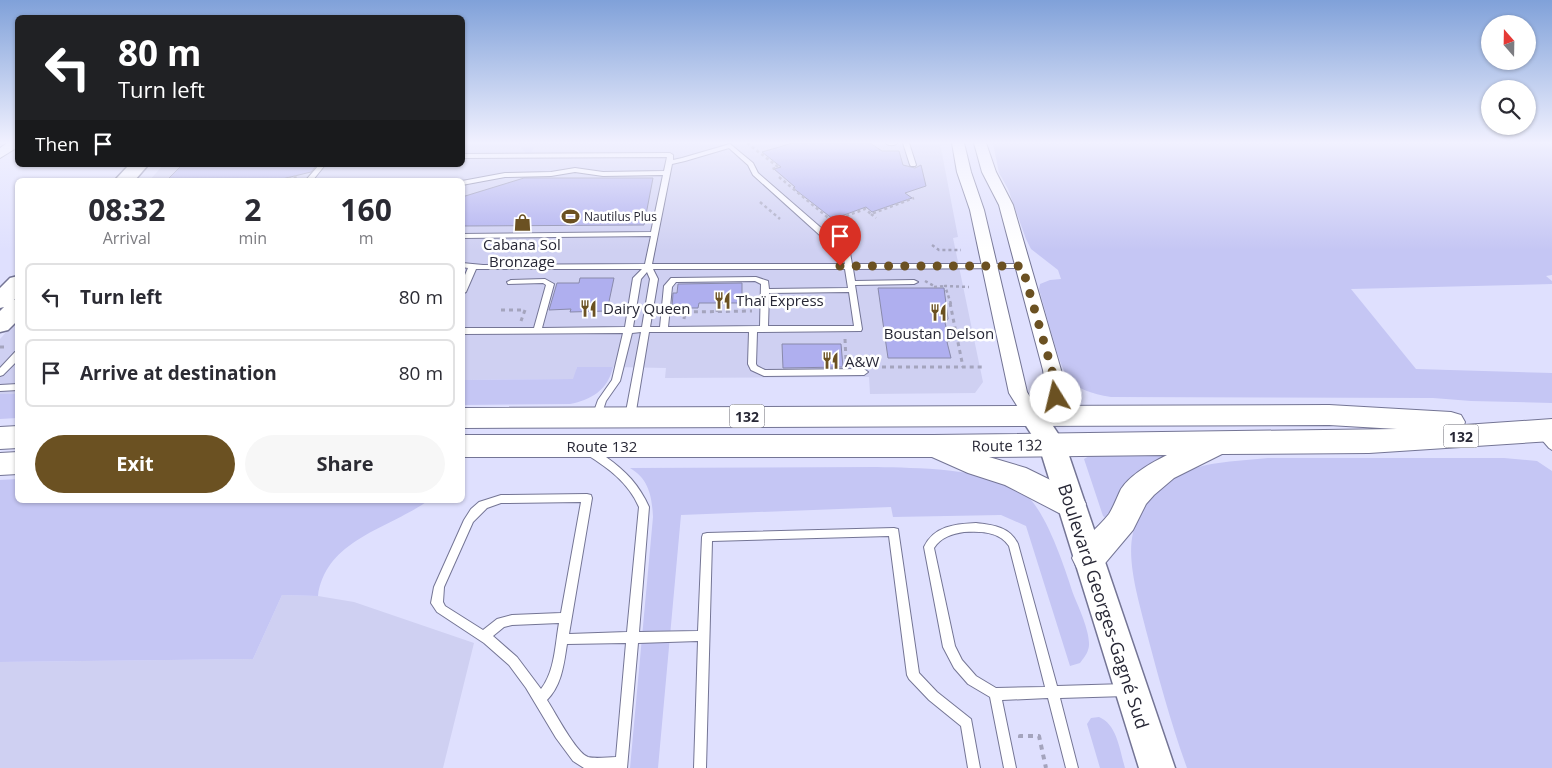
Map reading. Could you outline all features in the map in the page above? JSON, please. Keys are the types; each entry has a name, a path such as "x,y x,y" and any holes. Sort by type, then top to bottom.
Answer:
{"highway":[{"name":"Route 132","path":"465,418 1329,415 1546,432"},
{"name":"Route 132","path":"465,446 933,446 1369,442 1546,432"},
{"path":"0,438 15,437"},
{"path":"1089,558 1122,521 1133,497 1143,486 1163,470 1218,443"},
{"path":"933,446 979,465 1016,476 1070,504"},
{"path":"0,464 15,463"}],"street":[{"path":"966,179 977,210 1018,393 1043,415 1055,384 1006,205 992,179"},
{"path":"0,325 11,293"},
{"name":"Boulevard Georges-Gagné Sud","path":"1043,415 1070,504 1157,768"}],"lane":[{"path":"465,182 484,179"},
{"path":"597,417 602,400 616,381 637,278 648,267 666,179"},
{"path":"465,331 858,329 850,266 846,252 761,179"},
{"path":"465,236 655,234"},
{"path":"465,265 1022,266"},
{"path":"465,285 473,266"},
{"path":"630,417 654,279 648,267"},
{"path":"664,330 668,286 674,280 756,279 765,284 764,329"},
{"path":"511,282 545,281 550,284 537,331"},
{"path":"765,291 914,282"},
{"path":"753,330 752,364 754,368 764,373 864,372"},
{"path":"0,373 15,357"},
{"path":"0,388 15,387"},
{"path":"540,699 548,693 556,674 587,498 501,499 483,506 469,520 437,596 437,603 441,609 499,647 513,661 528,679 540,699 577,757 587,762 622,766 644,507 640,497 626,477 581,446"},
{"path":"1072,768 1054,692 1012,542 997,530 970,528 948,530 934,538 929,548 949,647 952,655 966,674 995,694 1054,692 1132,690"},
{"path":"700,768 707,537 894,532 914,675 933,696 967,723 974,768"},
{"path":"483,637 501,623 512,620 566,618"},
{"path":"562,639 705,636"},
{"path":"995,694 1010,768"}],"path":[{"path":"781,179 832,221 865,209 876,218"},
{"path":"871,214 912,199 915,204"},
{"path":"760,202 780,219"},
{"path":"842,217 847,222"},
{"path":"932,245 939,250 962,250"},
{"path":"935,288 934,286 969,287"},
{"path":"945,286 953,311 963,367"},
{"path":"717,312 718,303"},
{"path":"677,322 684,322 685,312 694,310 717,312 753,311 753,303"},
{"path":"501,310 524,310"},
{"path":"946,311 953,311"},
{"path":"842,360 846,360 844,333"},
{"path":"948,334 957,333"},
{"path":"888,367 985,367"},
{"path":"1022,744 1020,736 1039,736 1046,768"}],"shaded area":[{"path":"465,179 947,179 958,237 953,238 983,382 975,393 870,394 869,377 665,378 666,368 577,367 574,379 465,380"},
{"path":"1002,179 1552,179 1552,275 1546,276 1552,281 1552,284 1351,289 1416,369 1552,373 1552,403 1433,398 1111,397 1086,391 1071,381 1062,366 1039,289 1040,284 1050,280 1061,279 1058,270 1031,249"},
{"path":"15,322 15,394 0,394 0,339"},
{"path":"577,367 613,367 607,382 598,393 578,402 570,404 465,405 465,380 573,379"},
{"path":"0,394 15,394 15,418 0,419"},
{"path":"1091,455 1173,455 1107,519 1103,516 1084,459"},
{"path":"1268,458 1504,458 1537,461 1552,471 1552,768 1187,768 1166,701 1138,597 1131,557 1133,533 1140,515 1151,498 1166,483 1182,473 1213,464"},
{"path":"877,467 933,469 975,474 1011,485 1025,494 1033,502 1048,527 1085,623 1089,645 1087,653 1080,663 1070,666 1026,526 1001,515 893,517 891,507 681,515 658,768 630,768 653,517 652,502 648,489 641,477 630,468"},
{"path":"15,479 15,503 424,503 346,548 333,561 323,577 318,596 282,595 253,659 0,662 0,480"},
{"path":"282,595 318,596 354,602 474,643 443,768 0,768 0,662 253,659"},
{"path":"1099,717 1114,732 1125,768 1100,768 1087,724 1091,718"}],"building":[{"path":"521,179 653,179 644,225 465,226 465,196"},
{"path":"785,179 924,179 926,186 905,193 912,198 872,212 866,207 833,219 793,188 795,187"},
{"path":"580,278 614,278 607,311 570,312 571,309 549,310 557,283 579,283"},
{"path":"742,283 742,303 699,303 698,308 672,308 673,293 677,293 678,284"},
{"path":"878,288 944,288 948,319 945,323 950,341 947,342 951,358 888,358"},
{"path":"782,344 841,344 843,367 783,368"}],"place":[{"name":"Nautilus Plus","path":"570,216"},
{"name":"Cabana Sol Bronzage","path":"522,223"},
{"name":"Thaï Express","path":"722,300"},
{"name":"Dairy Queen","path":"589,308"},
{"name":"Boustan Delson","path":"939,312"},
{"name":"A&W","path":"831,361"}],"route":[{"path":"840,266 1022,266 1052,370 1056,397"}]}
